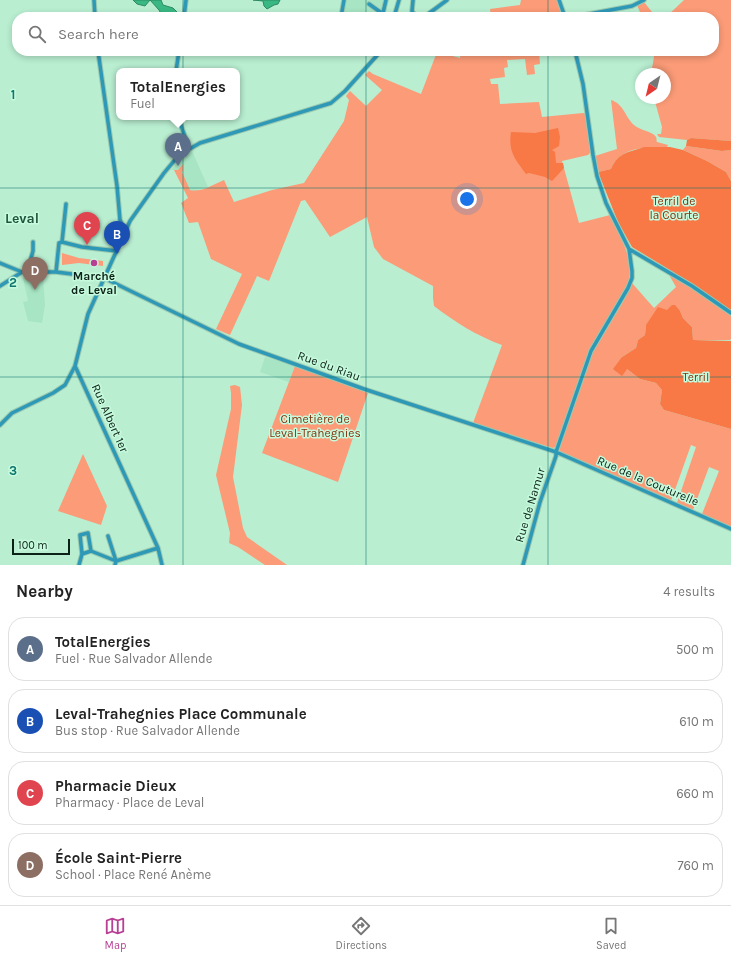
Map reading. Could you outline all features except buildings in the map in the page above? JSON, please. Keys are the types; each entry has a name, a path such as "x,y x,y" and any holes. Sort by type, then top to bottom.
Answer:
{"street":[{"path":"94,0 95,12"},
{"path":"185,12 186,0"},
{"path":"341,12 344,0"},
{"path":"383,12 386,0"},
{"path":"395,12 399,0"},
{"path":"413,0 413,12"},
{"path":"431,12 447,0"},
{"path":"559,0 563,12"},
{"path":"600,12 632,6 644,0"},
{"path":"369,4 378,12"},
{"path":"99,56 117,186 120,220 125,231"},
{"path":"176,68 178,56"},
{"path":"0,425 12,413 54,394 64,386 75,366 88,314 125,231 164,173 179,155 200,143 331,103 345,91 376,56"},
{"path":"576,56 583,84 597,176 606,203 629,249 692,286 731,313"},
{"path":"179,120 189,148"},
{"path":"56,272 59,243 62,242 66,204"},
{"path":"27,272 33,251 33,242"},
{"path":"62,242 82,247 117,251"},
{"name":"Rue de Namur","path":"523,565 540,502 591,351 624,296 632,278 629,249"},
{"path":"0,263 22,272"},
{"path":"1,286 22,272"},
{"name":"Rue du Riau","path":"22,272 56,272 104,278 239,344 354,386 556,452"},
{"name":"Rue Albert 1er","path":"75,366 158,548 162,565"},
{"name":"Rue de la Couturelle","path":"556,452 731,529"},
{"path":"79,565 82,554 80,535 88,533 91,551"},
{"path":"108,536 116,563"},
{"path":"82,554 91,551 116,563 158,548"}],"shaded area":[{"path":"133,0 150,0 145,6 137,4"},
{"path":"150,0 161,0 163,5 173,8 177,12 160,12"},
{"path":"253,0 280,0 278,4 267,9 264,6 263,1"},
{"path":"345,0 388,0 385,12 342,12"},
{"path":"192,151 208,187 193,191 188,189 183,178 181,172 183,164 178,170 171,170 182,157"},
{"path":"43,276 45,305 42,323 28,321 23,302 28,301 23,278"},
{"path":"265,357 295,366 289,382 260,372"}],"green space":[{"path":"521,0 557,0 561,12 490,12 490,9 520,5"},
{"path":"684,0 731,0 731,141 691,138 687,140 659,137 657,134 661,134 662,127 656,104 671,104 671,68 652,68 654,56 719,56 719,12 671,12"},
{"path":"644,2 652,12 640,12 637,5"},
{"path":"435,56 452,56 460,58 460,56 539,56 540,64 534,65 535,74 527,75 525,59 507,60 508,67 504,68 505,77 490,79 491,84 498,84 500,104 539,102 542,117 583,113 586,114 591,152 588,155 562,161 579,223 610,215 626,250 630,268 627,287 590,350 557,446 553,448 473,423 502,345 475,333 442,312 434,306 433,286 383,259 374,247 367,217 330,237 305,200 301,201 269,281 257,276 230,335 216,329 242,274 211,259 198,222 189,223 181,203 188,198 174,170 178,170 183,164 182,172 190,190 194,191 203,189 224,180 234,202 272,190 304,183 344,121 349,100 346,96 350,91 366,106 382,90 365,75 369,71 421,94"},
{"path":"611,100 619,104 634,125 655,135 657,142 668,145 667,147 635,149 621,156 615,161 611,169 598,172 595,156 617,149"},
{"path":"558,128 560,137 559,146 552,150 555,152 556,163 563,163 564,168 552,181 545,177 529,173 526,174 513,155 510,139 511,132 535,133"},
{"path":"691,138 731,141 731,150 722,151 686,146 687,140"},
{"path":"686,146 722,151 731,150 731,181 726,172 683,150"},
{"name":"Terril de la Courte","path":"644,147 670,147 683,150 726,172 731,181 731,311 693,284 632,247 618,222 598,172 611,169 617,159 621,156"},
{"path":"62,253 79,258 103,261 103,266 79,263 62,265"},
{"path":"668,273 693,288 731,315 731,339 693,340 692,327 683,318 680,311 667,310 646,325 645,335 638,340 636,348 622,357 627,369 640,379 656,383 662,390 660,404 664,410 731,429 731,527 702,514 719,471 709,467 693,510 677,503 696,447 691,445 671,501 561,453 559,450 592,354 624,300 632,283 654,308 676,287"},
{"name":"Terril","path":"672,305 675,305 683,318 692,327 693,340 731,341 731,429 664,410 660,404 662,390 656,383 640,379 627,369 622,376 613,369 622,357 636,348 638,340 645,335 646,325 658,307 667,310"},
{"name":"Cimetière de Leval-Trahegnies","path":"295,366 368,393 338,482 262,453"},
{"path":"235,385 240,387 242,405 233,477 243,528 247,537 287,565 265,565 238,547 229,543 230,533 216,475 231,409 230,386"},
{"path":"83,454 107,506 101,525 58,511"}],"place":[{"name":"TotalEnergies","path":"178,166"},
{"name":"Pharmacie Dieux","path":"87,245"},
{"name":"Leval-Trahegnies Place Communale","path":"117,254"},
{"name":"Marché de Leval","path":"94,263"},
{"name":"École Saint-Pierre","path":"35,290"}],"district":[{"name":"Leval","path":"22,218"}]}
